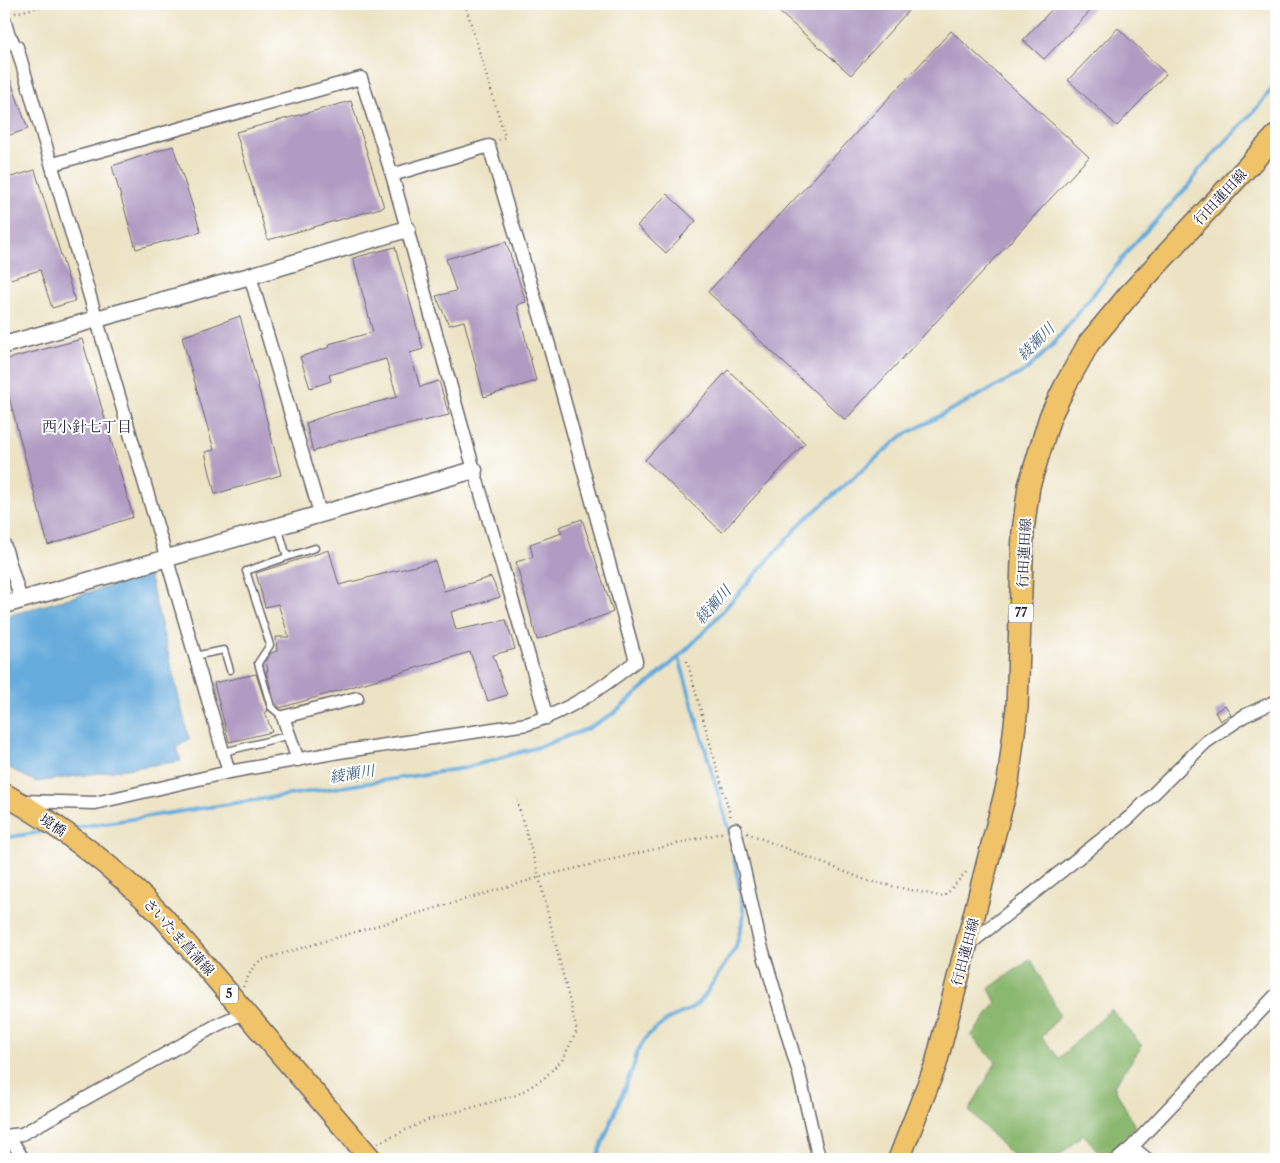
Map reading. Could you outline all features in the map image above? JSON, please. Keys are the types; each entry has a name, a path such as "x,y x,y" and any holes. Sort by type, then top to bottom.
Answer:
{"main road":[{"name":"行田蓮田線","path":"899,1159 936,1064 1008,782 1016,708 1023,531 1029,486 1050,417 1088,343 1128,296 1276,136"},
{"name":"境橋","path":"17,802 76,840"},
{"name":"さいたま菖蒲線","path":"76,840 118,873 163,917 367,1155"}],"street":[{"path":"8,16 7,41 17,47 53,164 194,656 230,772"},
{"path":"53,164 361,78 392,175 474,470 546,718"},
{"path":"17,802 94,803 230,772 339,752 527,724 572,706 636,661 549,345 489,146 392,175"},
{"path":"4,345 250,276 407,229"},
{"path":"250,276 320,513"},
{"path":"4,605 474,470"},
{"path":"4,544 21,600"},
{"path":"298,760 284,717 357,698"},
{"path":"966,947 1130,817 1206,742 1244,716 1276,701"},
{"path":"734,829 760,942 799,1073 820,1159"},
{"path":"1118,1159 1132,1147 1276,995"},
{"path":"23,1159 6,1136 22,1134 217,1025 241,1007"},
{"path":"1132,1147 1147,1159"}],"lane":[{"path":"278,525 287,557"},
{"path":"284,717 271,707 258,663 270,645 246,571 315,548"},
{"path":"194,656 224,650 230,670"},
{"path":"224,752 290,736"}],"path":[{"path":"8,16 51,4"},
{"path":"473,4 465,5 505,136 489,146"},
{"path":"687,660 734,829"},
{"path":"367,1155 427,1120 517,1095 543,1079 562,1060 577,1031 538,873 516,801"},
{"path":"241,1007 253,967 261,960 544,876 734,829 752,834 868,881 944,897 968,870"}],"green space":[{"path":"1031,959 1060,1015 1042,1037 1059,1058 1111,1009 1142,1046 1114,1086 1135,1127 1105,1159 1083,1134 1056,1159 1016,1159 969,1111 996,1062 971,1036 996,1003 989,988"}],"water":[{"path":"149,575 189,739 176,748 181,761 36,782 4,765 4,617"}],"building":[{"path":"770,4 902,4 909,10 851,75"},
{"path":"1057,4 1097,4 1044,59 1023,40"},
{"path":"1118,28 1166,74 1117,126 1068,80"},
{"path":"951,31 1089,157 845,420 708,292"},
{"path":"4,65 28,129 4,137"},
{"path":"351,101 384,207 268,240 236,132"},
{"path":"173,146 201,232 136,249 112,166"},
{"path":"35,170 75,301 52,308 40,270 4,281 4,179"},
{"path":"667,194 696,221 666,253 637,226"},
{"path":"506,242 526,302 517,305 536,381 484,397 464,321 449,325 436,296 456,291 446,259"},
{"path":"395,247 423,349 410,353 420,387 439,381 449,415 339,441 313,452 306,423 330,414 397,397 386,359 329,375 331,381 310,388 300,357 330,347 329,344 373,332 353,258"},
{"path":"240,316 281,475 215,494 205,452 214,450 182,337"},
{"path":"82,339 133,517 48,545 4,378 4,360"},
{"path":"728,370 805,443 722,532 645,460"},
{"path":"582,519 613,612 537,640 516,562 533,557 530,544 562,533 559,527"},
{"path":"329,550 339,585 435,561 444,591 491,577 500,597 451,612 456,630 506,620 515,649 493,655 507,695 488,701 470,652 280,708 275,704 266,671 268,671 266,661 271,653 277,651 276,637 289,637 278,604 265,607 256,573"},
{"path":"256,674 268,711 265,712 272,732 229,742 214,683"},
{"path":"1225,705 1231,714 1220,721 1215,712"}],"waterway":[{"name":"綾瀬川","path":"73,828 465,768 538,747 587,729 614,713 681,655 706,630 802,522 902,436 1025,371 1050,348 1133,245 1192,182 1197,172 1255,110 1276,84"},
{"path":"596,1159 634,1065 637,1052 648,1035 670,1018 691,1009 703,998 736,947 744,915 731,838 679,658"},
{"name":"綾瀬川","path":"4,838 48,831"}],"district":[{"name":"西小針七丁目","path":"87,427"}]}
